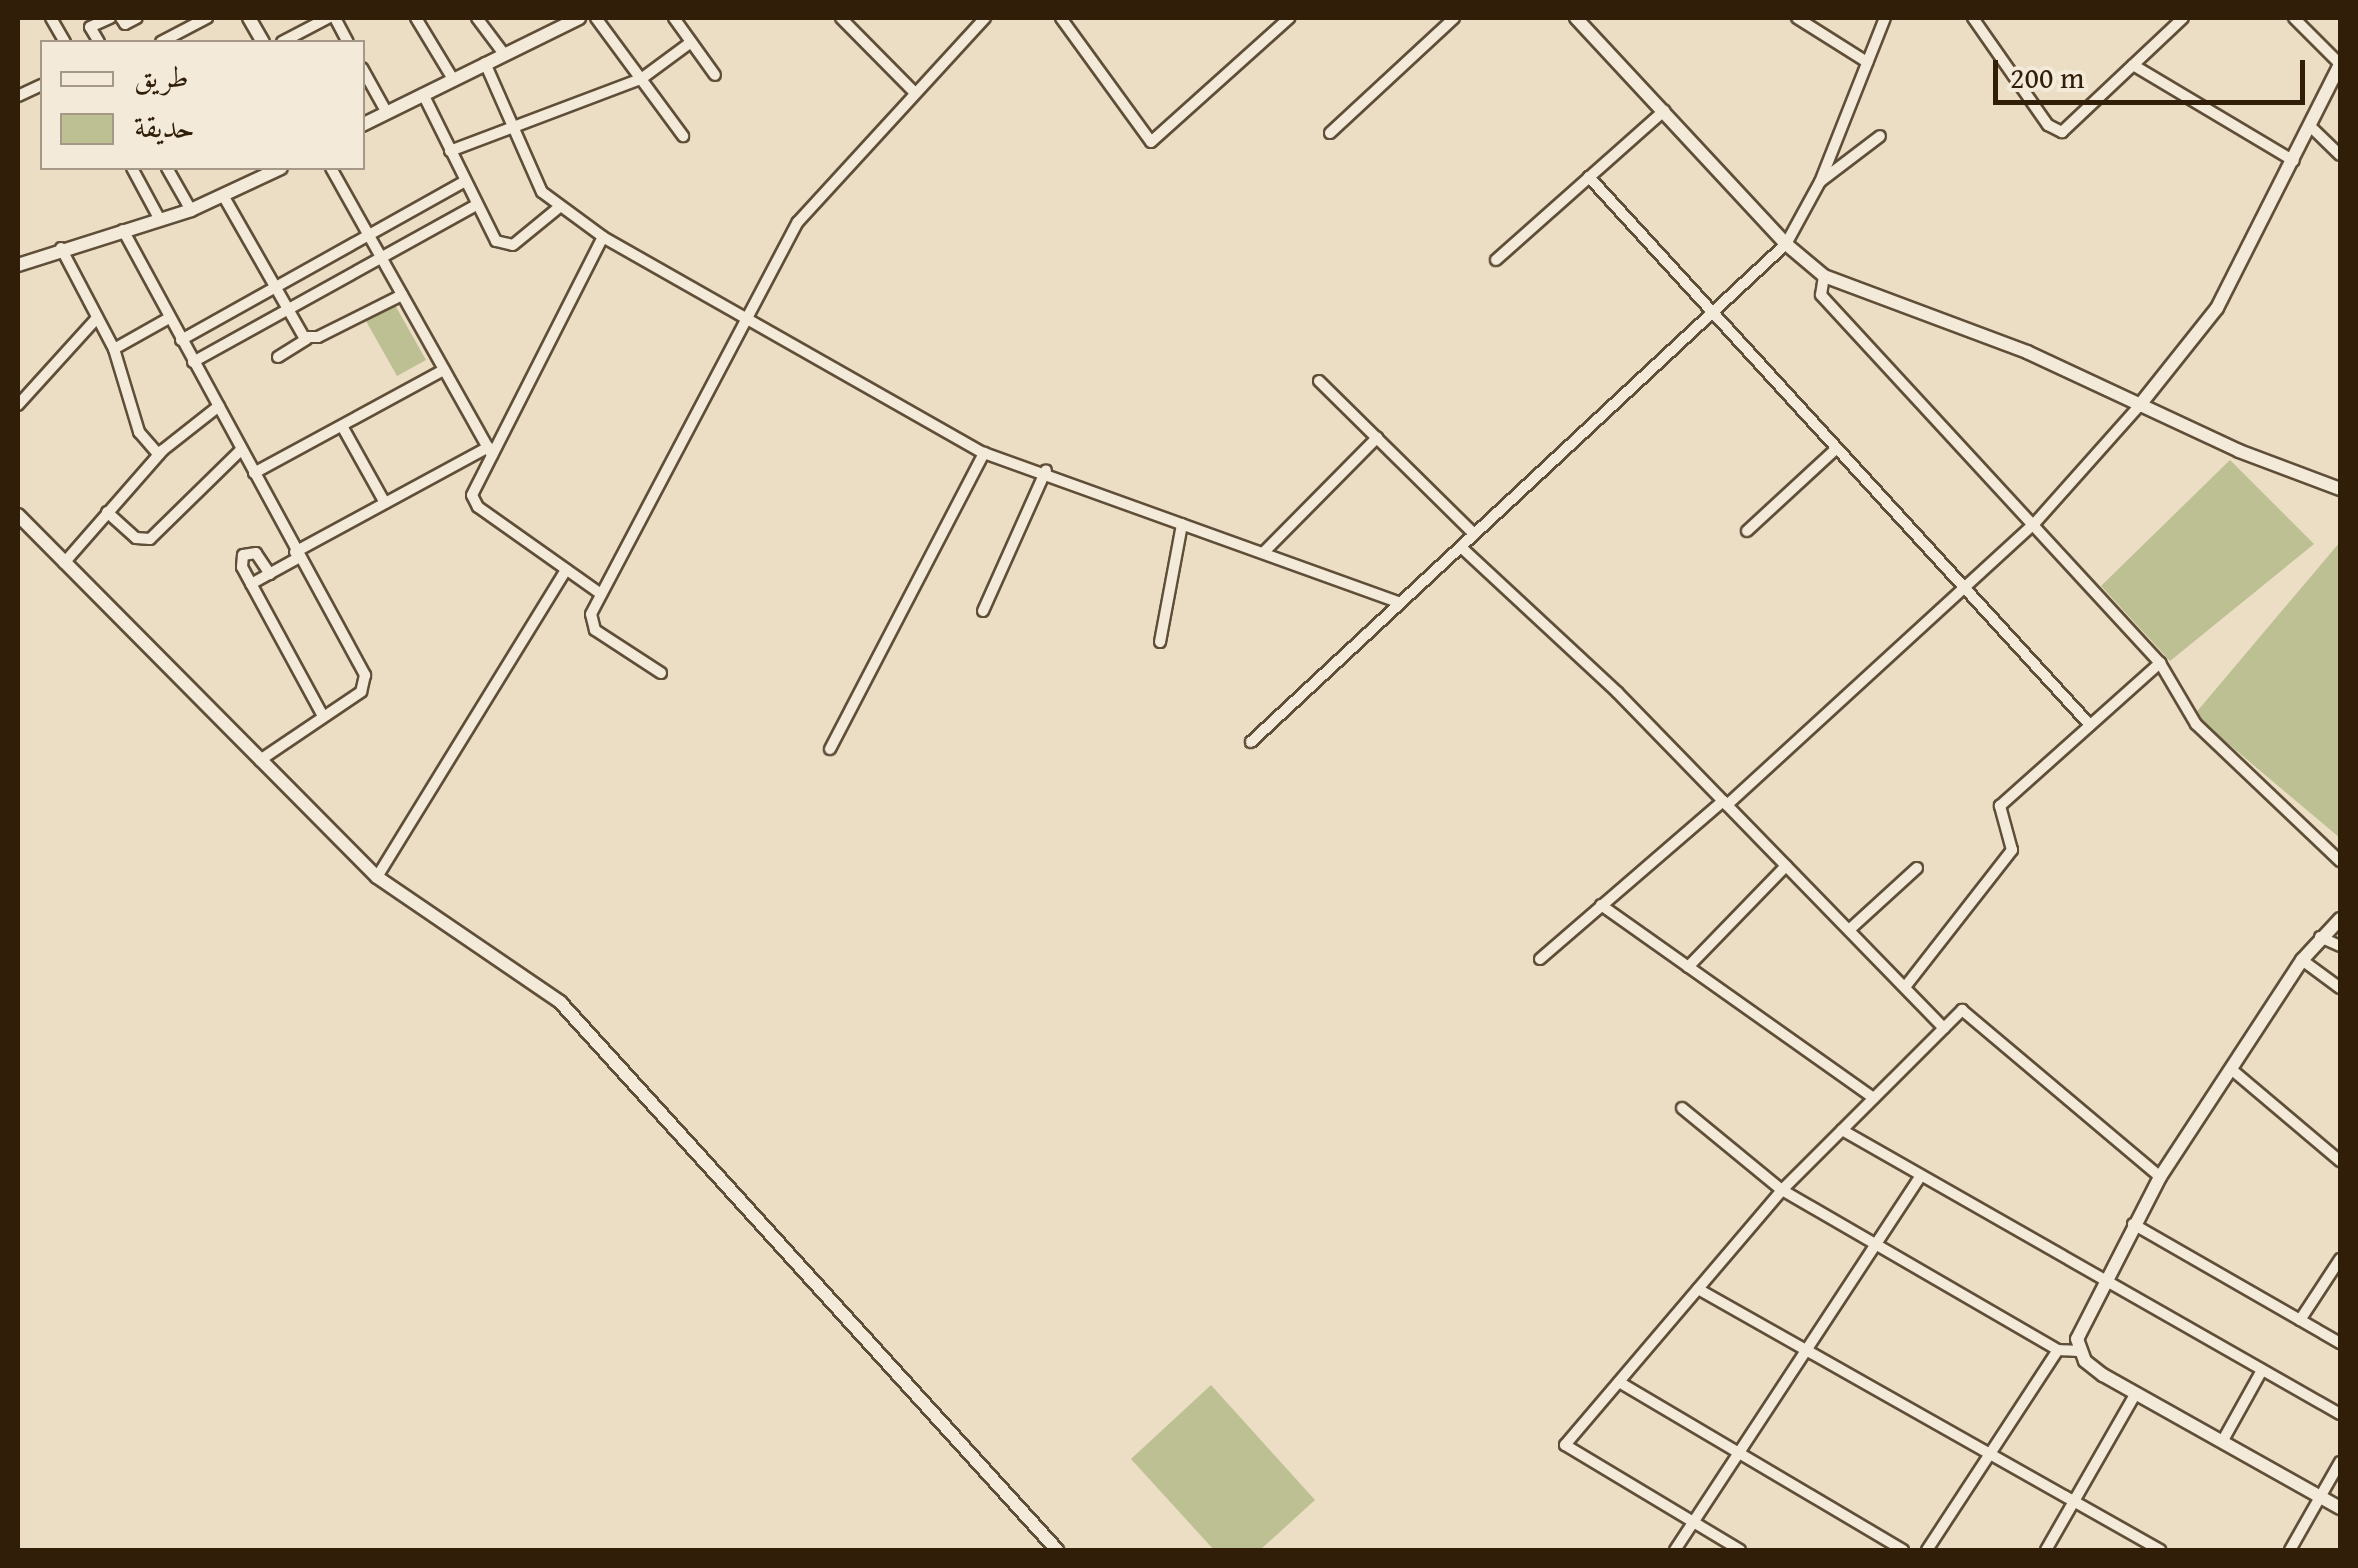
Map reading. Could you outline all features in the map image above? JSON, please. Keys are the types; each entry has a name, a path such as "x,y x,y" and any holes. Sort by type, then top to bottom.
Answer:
{"street":[{"path":"52,18 64,40"},
{"path":"98,40 90,27 110,18"},
{"path":"120,18 125,24 138,18"},
{"path":"165,40 206,18"},
{"path":"250,18 262,40"},
{"path":"286,40 331,18 347,40"},
{"path":"416,18 453,79"},
{"path":"477,18 504,54"},
{"path":"365,124 579,18"},
{"path":"596,18 682,136"},
{"path":"674,18 716,75"},
{"path":"841,18 914,92"},
{"path":"661,674 592,626 602,594 746,314 798,222 984,18"},
{"path":"1061,18 1150,142 1289,18"},
{"path":"1330,133 1454,18"},
{"path":"1576,18 1786,244 1824,276 2027,352 2138,406 2340,489"},
{"path":"1797,18 1867,62"},
{"path":"1251,742 1786,244 1820,182 1885,18"},
{"path":"1973,18 2054,131 2062,132 2183,18"},
{"path":"1540,958 1725,803 2034,524 2138,406 2217,308 2340,64 2294,18"},
{"path":"450,152 641,79 692,42"},
{"path":"485,63 538,186 557,209 603,237 746,314 984,452 1046,470 1400,604"},
{"path":"2133,65 2294,161"},
{"path":"365,73 387,113"},
{"path":"423,94 475,206 496,241 507,246 557,209"},
{"path":"1496,260 1664,111"},
{"path":"2310,127 2340,155"},
{"path":"1820,182 1880,136"},
{"path":"133,170 160,220"},
{"path":"169,170 190,210"},
{"path":"18,266 62,248 190,210 277,170"},
{"path":"332,170 490,451"},
{"path":"1589,178 2090,725"},
{"path":"181,340 464,182"},
{"path":"224,197 285,312 308,338"},
{"path":"193,362 475,206"},
{"path":"122,230 366,680 361,692 260,760"},
{"path":"602,594 475,503 473,486 603,237"},
{"path":"62,248 114,349 134,422 159,455"},
{"path":"1824,276 1821,295 2160,664 2196,724 2340,862"},
{"path":"278,357 308,338 402,295"},
{"path":"18,405 98,318"},
{"path":"114,349 169,318"},
{"path":"254,473 444,370"},
{"path":"1319,381 1474,534"},
{"path":"64,562 159,455 219,406"},
{"path":"342,426 385,503"},
{"path":"1264,552 1377,438"},
{"path":"1747,530 1837,448"},
{"path":"107,512 136,538 150,539 241,450"},
{"path":"251,584 385,503 490,451"},
{"path":"830,749 984,452"},
{"path":"983,611 1046,470"},
{"path":"18,515 378,878 560,1002 1058,1550"},
{"path":"1160,642 1182,524"},
{"path":"1461,547 1725,803 1944,1028"},
{"path":"270,574 258,555 246,553 241,564 324,716"},
{"path":"378,878 566,570"},
{"path":"1905,987 2012,850 2000,806 2160,664"},
{"path":"1688,967 1786,866"},
{"path":"1849,930 1917,868"},
{"path":"1601,905 1874,1098"},
{"path":"2078,1350 2082,1321 2160,1177 2302,960 2340,918"},
{"path":"2320,937 2340,946"},
{"path":"2302,960 2340,988"},
{"path":"1740,1550 1565,1445 1782,1190 1962,1010 2160,1177"},
{"path":"2231,1069 2340,1162"},
{"path":"1682,1108 1782,1190 2058,1350 2078,1350 2136,1393 2340,1508"},
{"path":"1842,1130 2340,1414"},
{"path":"1674,1550 1744,1453 1921,1176"},
{"path":"2133,1224 2340,1344"},
{"path":"2300,1320 2340,1259"},
{"path":"1698,1289 2160,1550"},
{"path":"1927,1550 2058,1350"},
{"path":"2222,1442 2262,1370"},
{"path":"1619,1382 1903,1550"},
{"path":"2046,1550 2136,1393"},
{"path":"2290,1550 2340,1462"}],"green space":[{"path":"395,305 426,360 397,376 366,321"},
{"path":"2230,460 2314,544 2170,661 2101,586"},
{"path":"2340,542 2340,838 2194,715"},
{"path":"1211,1385 1315,1500 1260,1550 1214,1550 1131,1459"}]}
